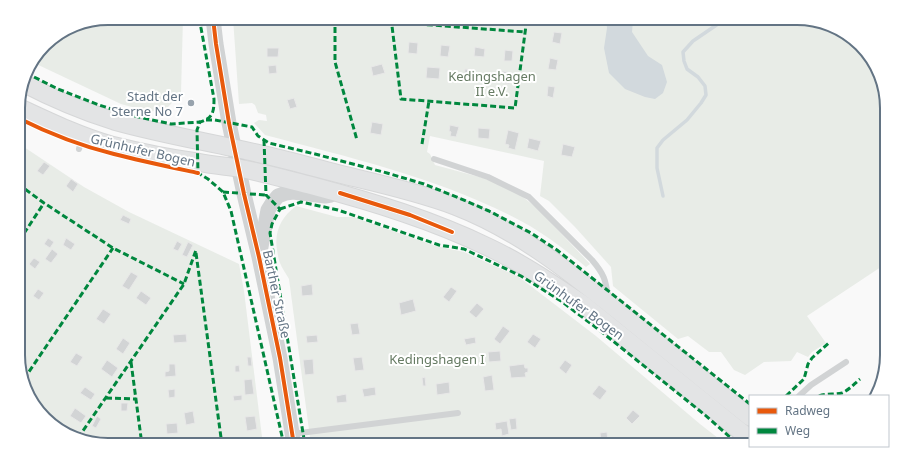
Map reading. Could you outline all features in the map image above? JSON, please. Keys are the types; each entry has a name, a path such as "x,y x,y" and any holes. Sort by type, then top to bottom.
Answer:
{"main road":[{"name":"Grünhufer Bogen","path":"28,86 51,98 81,110 113,120 150,130 265,155 423,195 456,207 494,224 544,253 749,416"},
{"name":"Grünhufer Bogen","path":"25,110 81,142 110,144 149,154 239,168 340,193 410,215 488,247 532,271 584,305 749,438"}],"street":[{"name":"Barther Straße","path":"214,25 229,123 280,358 293,438"},
{"path":"259,257 268,210 278,196 290,192 325,196 340,193"}],"lane":[{"path":"434,159 488,177 529,197 601,270 606,284 608,303"},
{"path":"802,395 811,385 846,362"},
{"path":"305,438 458,412"}],"green space":[{"path":"108,25 183,25 181,93 168,107 150,112 121,104 37,64 45,53 57,42 76,31 86,28"},
{"name":"Kedingshagen II e.V.","path":"233,25 797,25 819,28 829,31 856,49 869,66 877,86 880,108 880,268 807,316 826,343 812,352 808,357 797,352 791,361 764,362 745,375 734,370 721,352 709,352 688,336 678,339 613,286 611,267 549,201 540,196 544,161 430,136 427,152 430,154 435,165 487,179 519,194 537,208 590,264 586,267 530,226 467,196 434,183 367,162 265,135 254,123 259,120 267,121 266,115 258,113 255,105 252,103 239,104"},
{"path":"25,148 84,187 129,212 239,264 244,291 262,438 108,438 81,434 62,424 45,410 39,401 31,387 26,366"},
{"name":"Kedingshagen I","path":"296,206 337,217 353,217 436,246 464,252 519,277 596,336 718,438 310,438 289,279 279,261 276,243 280,225 291,210"}],"shaded area":[{"path":"607,25 633,25 632,32 648,56 662,65 667,82 663,93 655,99 645,97 625,89 609,73 604,48"}],"building":[{"path":"554,32 562,33 560,44 552,42"},
{"path":"409,42 418,43 417,54 408,53"},
{"path":"441,45 450,46 448,57 440,56"},
{"path":"475,47 485,49 484,57 474,56"},
{"path":"267,48 279,48 278,57 267,57"},
{"path":"505,50 513,51 512,61 504,61"},
{"path":"550,58 558,60 556,70 548,69"},
{"path":"382,64 385,73 373,76 371,67"},
{"path":"276,65 277,73 269,74 268,66"},
{"path":"427,67 440,68 439,79 426,78"},
{"path":"465,69 473,70 473,81 464,80"},
{"path":"503,71 511,73 509,84 501,82"},
{"path":"548,86 555,87 553,98 547,96"},
{"path":"294,98 297,107 290,109 287,100"},
{"path":"372,122 383,124 381,135 370,133"},
{"path":"450,125 459,127 456,137 450,136"},
{"path":"478,128 490,129 489,139 478,138"},
{"path":"508,130 519,133 515,150 508,148 509,145 505,144"},
{"path":"529,138 541,141 538,151 527,148"},
{"path":"563,144 575,147 572,157 561,155"},
{"path":"44,162 50,166 43,175 37,171"},
{"path":"71,179 78,184 73,192 66,186"},
{"path":"123,215 131,219 129,224 120,220"},
{"path":"48,238 54,242 50,248 44,244"},
{"path":"66,238 75,244 71,250 63,245"},
{"path":"177,241 182,244 178,251 173,249"},
{"path":"188,242 193,245 187,257 182,255"},
{"path":"52,249 58,254 51,263 45,259"},
{"path":"34,258 40,262 35,269 29,264"},
{"path":"131,272 138,276 129,290 122,286"},
{"path":"312,284 313,295 302,296 301,286"},
{"path":"451,287 457,291 449,302 443,297"},
{"path":"38,289 44,293 39,300 33,296"},
{"path":"141,291 151,298 146,305 136,298"},
{"path":"413,299 416,311 401,315 399,303"},
{"path":"477,303 484,309 476,318 469,312"},
{"path":"103,309 111,314 104,324 96,319"},
{"path":"358,323 360,334 352,335 350,324"},
{"path":"503,326 510,331 500,344 494,339"},
{"path":"186,334 187,342 174,343 173,335"},
{"path":"533,334 541,339 535,348 527,342"},
{"path":"317,335 318,342 307,343 306,336"},
{"path":"475,337 476,343 466,345 464,339"},
{"path":"123,338 130,343 123,354 116,349"},
{"path":"500,351 501,361 489,362 488,352"},
{"path":"76,353 83,357 77,366 70,362"},
{"path":"247,357 251,357 252,366 248,366"},
{"path":"362,357 364,370 355,371 353,358"},
{"path":"313,359 314,374 305,375 303,360"},
{"path":"107,360 118,368 112,377 101,369"},
{"path":"565,360 572,365 566,374 559,368"},
{"path":"169,364 175,364 176,376 165,377 165,372 169,371"},
{"path":"524,364 525,368 528,368 528,372 525,373 526,377 511,378 509,366"},
{"path":"239,365 240,372 235,372 235,366"},
{"path":"492,375 494,390 485,391 483,377"},
{"path":"425,377 426,386 423,386 422,378"},
{"path":"252,379 254,394 245,395 244,380"},
{"path":"449,382 450,393 437,395 436,384"},
{"path":"599,385 607,391 600,400 592,394"},
{"path":"85,387 95,394 91,400 80,393"},
{"path":"375,387 376,395 364,397 362,389"},
{"path":"175,389 175,397 169,398 168,390"},
{"path":"346,394 347,402 337,403 336,396"},
{"path":"242,395 242,400 234,401 233,396"},
{"path":"121,403 128,403 127,411 121,411"},
{"path":"75,408 86,416 81,423 70,416"},
{"path":"633,410 640,416 632,424 626,418"},
{"path":"193,411 195,423 186,425 184,413"},
{"path":"97,416 101,419 96,428 92,426"},
{"path":"255,416 257,429 247,431 245,417"},
{"path":"516,418 517,429 511,430 509,419"},
{"path":"507,421 509,434 502,436 501,429 496,430 495,423"},
{"path":"177,423 178,433 167,434 166,424"},
{"path":"607,432 608,438 600,438 600,433"}],"waterway":[{"path":"663,196 657,168 657,148 663,140 687,120 706,95 705,86 698,77 687,69 683,52 693,41 717,25"}],"marked path":[{"path":"201,25 214,99 214,108 208,119 200,122 197,130 198,173 208,179 223,192 231,211 282,438"},
{"path":"335,25 335,62 357,140"},
{"path":"392,25 401,99 515,108 526,25"},
{"path":"431,25 525,32"},
{"path":"31,76 58,89 99,105 134,116 171,124 200,122"},
{"path":"422,144 429,101"},
{"path":"206,120 215,120 252,127 258,136 269,143 424,184 489,211 531,233 557,250 749,403"},
{"path":"264,140 266,195 280,209 272,224 270,233 304,438"},
{"path":"25,189 113,248 184,284"},
{"path":"223,192 266,195"},
{"path":"280,209 301,202 338,210 439,245 464,249 521,276 561,301 598,329 705,415 731,438"},
{"path":"25,232 44,203"},
{"path":"27,374 113,248"},
{"path":"81,434 184,284 196,250"},
{"path":"196,253 221,438"},
{"path":"787,395 804,379 808,364 812,358 830,342"},
{"path":"131,362 141,438"},
{"path":"825,395 842,393 860,379"},
{"path":"106,398 136,399"}],"cycle path":[{"path":"214,25 229,123 280,358 293,438"},
{"path":"25,121 53,134 102,151 198,173"},
{"path":"340,193 410,215 452,232"}],"place":[{"name":"Stadt der Sterne No 7","path":"191,103"}]}
